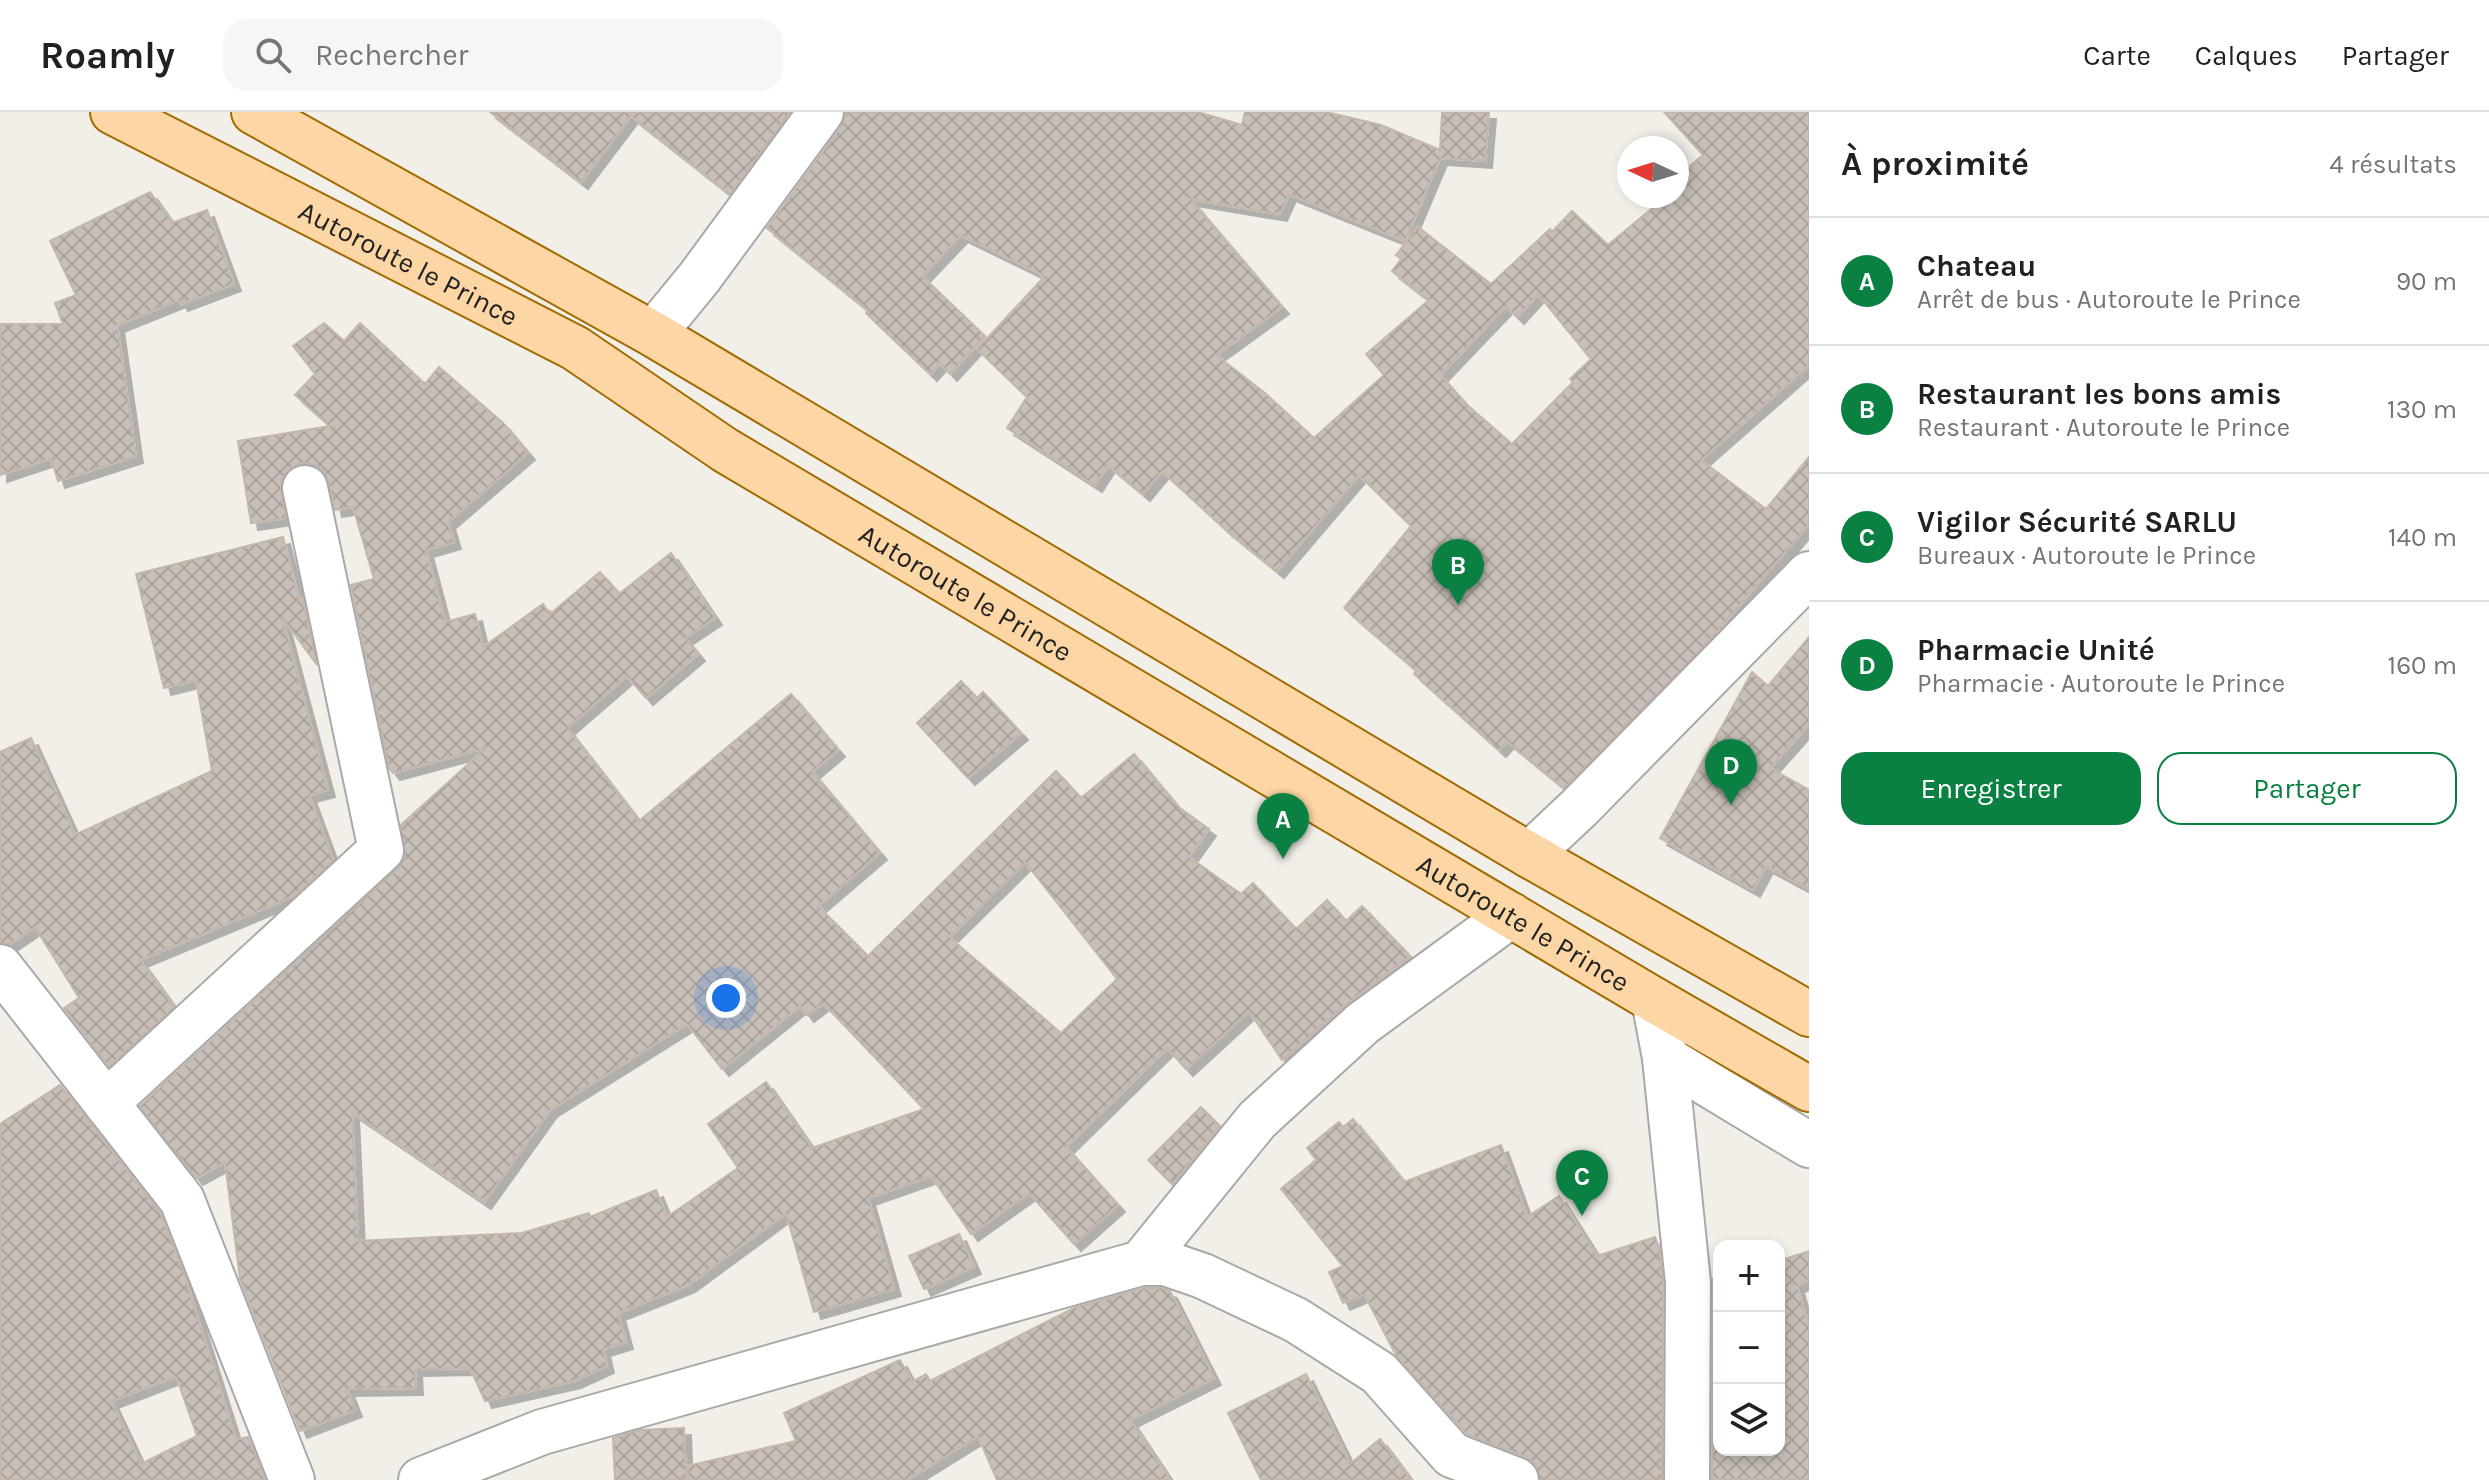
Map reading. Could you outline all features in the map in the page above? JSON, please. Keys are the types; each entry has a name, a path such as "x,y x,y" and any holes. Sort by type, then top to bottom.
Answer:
{"main road":[{"name":"Autoroute le Prince","path":"113,112 575,348 725,450 1809,1089"},
{"name":"Autoroute le Prince","path":"254,112 653,334 1529,855 1809,1014"}],"street":[{"path":"653,334 699,278 821,112"},
{"path":"106,1103 381,850 305,488"},
{"path":"1529,855 1809,574"},
{"path":"1141,1263 1257,1120 1363,1023 1511,915"},
{"path":"0,967 182,1200 292,1480"},
{"path":"1654,1000 1665,1058 1688,1282 1687,1480"},
{"path":"1665,1058 1809,1145"},
{"path":"421,1480 542,1432 1141,1263 1165,1263 1203,1276 1296,1320 1379,1373 1452,1455 1516,1480"}],"building":[{"path":"490,112 790,112 730,194 631,116 581,182"},
{"path":"846,112 1198,112 1242,125 1245,112 1326,112 1381,125 1440,150 1442,112 1489,112 1485,161 1440,158 1405,241 1289,194 1280,214 1190,199 1282,307 1216,355 1265,393 1314,438 1384,375 1366,354 1429,300 1392,271 1401,259 1396,255 1418,227 1491,284 1572,211 1608,245 1653,208 1689,208 1689,167 1703,155 1664,112 1809,112 1809,365 1701,460 1766,509 1809,457 1809,524 1706,644 1564,788 1507,741 1499,750 1414,674 1417,671 1344,608 1411,526 1359,475 1277,571 1225,529 1162,471 1143,494 1108,465 1095,485 1007,428 1027,397 977,349 1045,276 961,235 922,276 985,336 950,374 940,363 930,374 866,313 868,310 767,228 841,127","holes":["1538,294 1591,359 1570,379 1573,382 1512,444 1465,403 1440,375 1506,306 1517,317"]},
{"path":"150,192 172,223 207,210 234,284 181,304 179,300 117,325 136,456 58,481 51,458 0,475 0,324 63,324 55,303 76,295 50,241"},
{"path":"324,323 344,341 360,323 425,384 439,367 503,423 528,453 448,522 454,542 426,550 445,622 475,614 483,647 543,604 550,614 600,572 619,594 671,553 715,618 685,638 698,654 646,698 627,676 567,728 639,821 791,694 838,750 812,772 880,853 818,906 868,956 1056,771 1081,798 1134,754 1177,806 1209,829 1189,857 1241,894 1253,883 1296,929 1327,900 1346,921 1362,906 1410,956 1346,1004 1282,1060 1249,1011 1186,1069 1167,1048 1066,1147 1118,1205 1074,1244 1029,1193 971,1234 931,1176 868,1198 894,1289 814,1312 786,1213 688,1285 618,1313 626,1342 603,1349 607,1366 574,1381 485,1401 470,1368 415,1369 416,1388 347,1389 355,1410 300,1431 240,1279 225,1162 196,1178 140,1106 398,868 405,857 401,825 486,748 393,773 389,768 351,585 374,579 353,507 335,510 323,471 312,464 301,463 289,469 281,481 286,518 251,523 238,441 330,426 295,395 315,374 293,346","holes":["1025,862 1117,979 1061,1033 949,937","823,1003 924,1109 812,1148 766,1082 708,1124 738,1168 667,1217 656,1190 590,1217 589,1213 522,1233 358,1241 352,1112 484,1202 550,1110 687,1024 722,1069 800,1006 807,1015"]},
{"path":"283,537 299,599 302,598 317,665 282,617 328,790 309,795 333,860 294,896 140,960 174,1007 109,1066 64,1008 79,998 35,927 10,944 0,943 0,752 31,738 75,835 212,771 196,680 164,688 136,574"},
{"path":"1809,637 1809,724 1770,768 1809,790 1809,889 1766,866 1753,890 1660,838 1752,672 1768,686"},
{"path":"961,681 977,698 983,692 1021,733 968,778 917,723"},
{"path":"60,1085 160,1213 182,1268 236,1440 248,1437 265,1480 0,1480 0,1124","holes":["176,1376 197,1436 141,1464 111,1401"]},
{"path":"1201,1107 1220,1126 1172,1184 1148,1160"},
{"path":"1353,1119 1404,1182 1501,1145 1527,1217 1559,1196 1597,1256 1655,1237 1660,1251 1663,1283 1662,1480 1540,1480 1536,1465 1526,1457 1467,1434 1396,1355 1364,1294 1343,1303 1329,1272 1343,1266 1281,1189 1316,1160 1307,1148 1339,1122 1343,1127"},
{"path":"959,1234 974,1267 924,1289 909,1256"},
{"path":"1809,1251 1809,1278 1797,1286 1809,1328 1809,1480 1712,1479 1713,1279 1713,1456 1785,1456 1785,1259"},
{"path":"1144,1288 1170,1291 1214,1378 1130,1420 1170,1480 997,1480 978,1436 907,1480 689,1480 687,1466 796,1441 784,1413 900,1360 912,1382 926,1374 930,1381 1074,1308"},
{"path":"1306,1374 1350,1464 1380,1439 1411,1480 1261,1480 1228,1413"},
{"path":"684,1428 686,1480 615,1480 613,1438 640,1430"}],"place":[{"name":"Restaurant les bons amis","path":"1458,605"},
{"name":"Pharmacie Unité","path":"1731,805"},
{"name":"Chateau","path":"1283,859"},
{"name":"Vigilor Sécurité SARLU","path":"1582,1216"}]}
